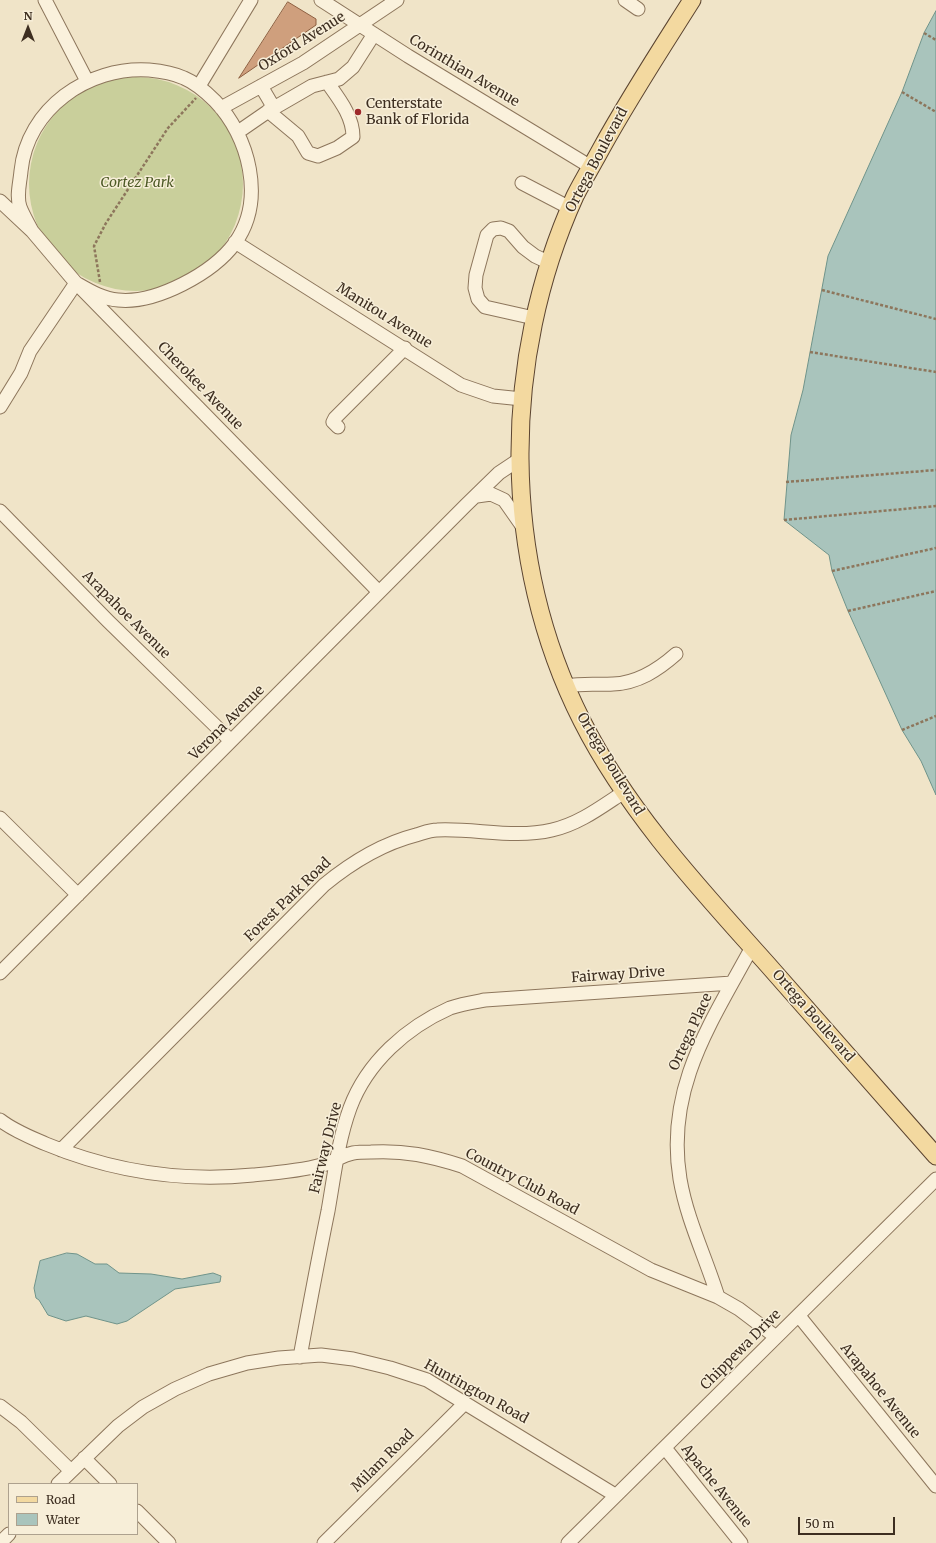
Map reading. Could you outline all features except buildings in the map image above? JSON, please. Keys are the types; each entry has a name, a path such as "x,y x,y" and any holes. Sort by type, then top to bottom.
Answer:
{"main road":[{"name":"Ortega Boulevard","path":"692,0 614,126 570,208 550,263 534,318 522,399 520,459 525,530 540,609 552,648 582,720 624,792 659,839 936,1156"}],"street":[{"path":"45,0 87,81"},
{"path":"199,89 251,0"},
{"name":"Corinthian Avenue","path":"321,0 591,167"},
{"name":"Oxford Avenue","path":"221,108 303,63 397,0"},
{"path":"625,0 638,9"},
{"path":"238,132 270,110 312,86 339,79 352,67 374,34"},
{"path":"0,407 21,373 30,351 76,283 97,295 118,300 141,300 166,292 187,282 216,262 235,242 246,220 251,192 248,161 238,132 221,108 182,77 145,70 115,72 87,81 68,92 51,107 29,140 21,165 18,193 20,207 32,231"},
{"path":"270,110 298,136 308,153 318,156 337,148 353,138 353,126 327,82"},
{"path":"261,86 271,103 270,110"},
{"path":"522,183 570,208"},
{"name":"Cherokee Avenue","path":"0,201 32,231 76,283 379,592"},
{"path":"534,318 485,307 478,299 476,275 487,235 493,229 501,228 509,231 523,247 535,256 550,263"},
{"name":"Manitou Avenue","path":"235,242 467,387 493,396 522,399"},
{"path":"338,427 333,422 335,418 405,348"},
{"name":"Verona Avenue","path":"0,973 379,592 499,474 520,459"},
{"path":"477,496 491,494 504,500 525,530"},
{"name":"Arapahoe Avenue","path":"0,511 108,621 230,741"},
{"path":"567,686 580,683 614,684 639,679 659,668 676,654"},
{"name":"Forest Park Road","path":"61,1150 324,885 346,866 374,851 402,839 436,830 529,834 553,830 583,819 624,792"},
{"path":"0,818 78,895"},
{"name":"Ortega Place","path":"718,1297 688,1210 680,1179 678,1118 682,1094 694,1058 752,947"},
{"name":"Fairway Drive","path":"300,1357 338,1159 350,1108 362,1084 379,1060 398,1040 425,1021 452,1008 485,1000 732,983"},
{"name":"Country Club Road","path":"0,1120 31,1137 61,1150 112,1166 155,1174 201,1177 253,1175 323,1165 352,1153 389,1151 411,1152 432,1156 462,1166 651,1270 718,1297 739,1309 776,1337"},
{"name":"Chippewa Drive","path":"568,1543 936,1179"},
{"name":"Arapahoe Avenue","path":"799,1316 936,1486"},
{"name":"Huntington Road","path":"59,1483 118,1426 143,1407 174,1389 209,1374 247,1363 279,1358 321,1356 352,1359 390,1368 427,1380 615,1495"},
{"name":"Milam Road","path":"324,1543 465,1403"},
{"path":"0,1406 20,1422 71,1471"},
{"name":"Apache Avenue","path":"665,1448 741,1543"},
{"path":"84,1458 109,1483"},
{"path":"138,1512 169,1543"},
{"path":"0,1543 8,1535"}],"path":[{"path":"924,33 936,40"},
{"path":"99,289 100,283 94,246 106,223 168,128 199,89"},
{"path":"902,92 936,112"},
{"path":"822,290 936,319"},
{"path":"810,352 936,372"},
{"path":"786,482 936,470"},
{"path":"784,520 936,506"},
{"path":"832,571 936,548"},
{"path":"848,611 936,591"},
{"path":"902,730 936,716"}],"green space":[{"name":"Cortez Park","path":"125,77 147,77 167,81 187,89 212,108 231,133 239,153 243,173 243,195 239,215 231,235 212,260 187,279 167,287 147,291 125,291 105,287 85,279 68,267 53,252 41,235 33,215 29,195 29,173 33,153 41,133 53,116 68,101 85,89 105,81"}],"water":[{"path":"936,11 936,795 921,761 902,730 848,611 832,571 829,555 784,520 791,435 803,390 828,256 902,92 924,33"},
{"path":"67,1253 77,1254 95,1264 107,1264 119,1273 151,1274 182,1279 213,1273 221,1276 220,1282 175,1289 127,1321 117,1324 86,1316 66,1321 48,1315 39,1300 36,1298 34,1288 40,1261"}],"place":[{"name":"Centerstate Bank of Florida","path":"358,112"}]}
